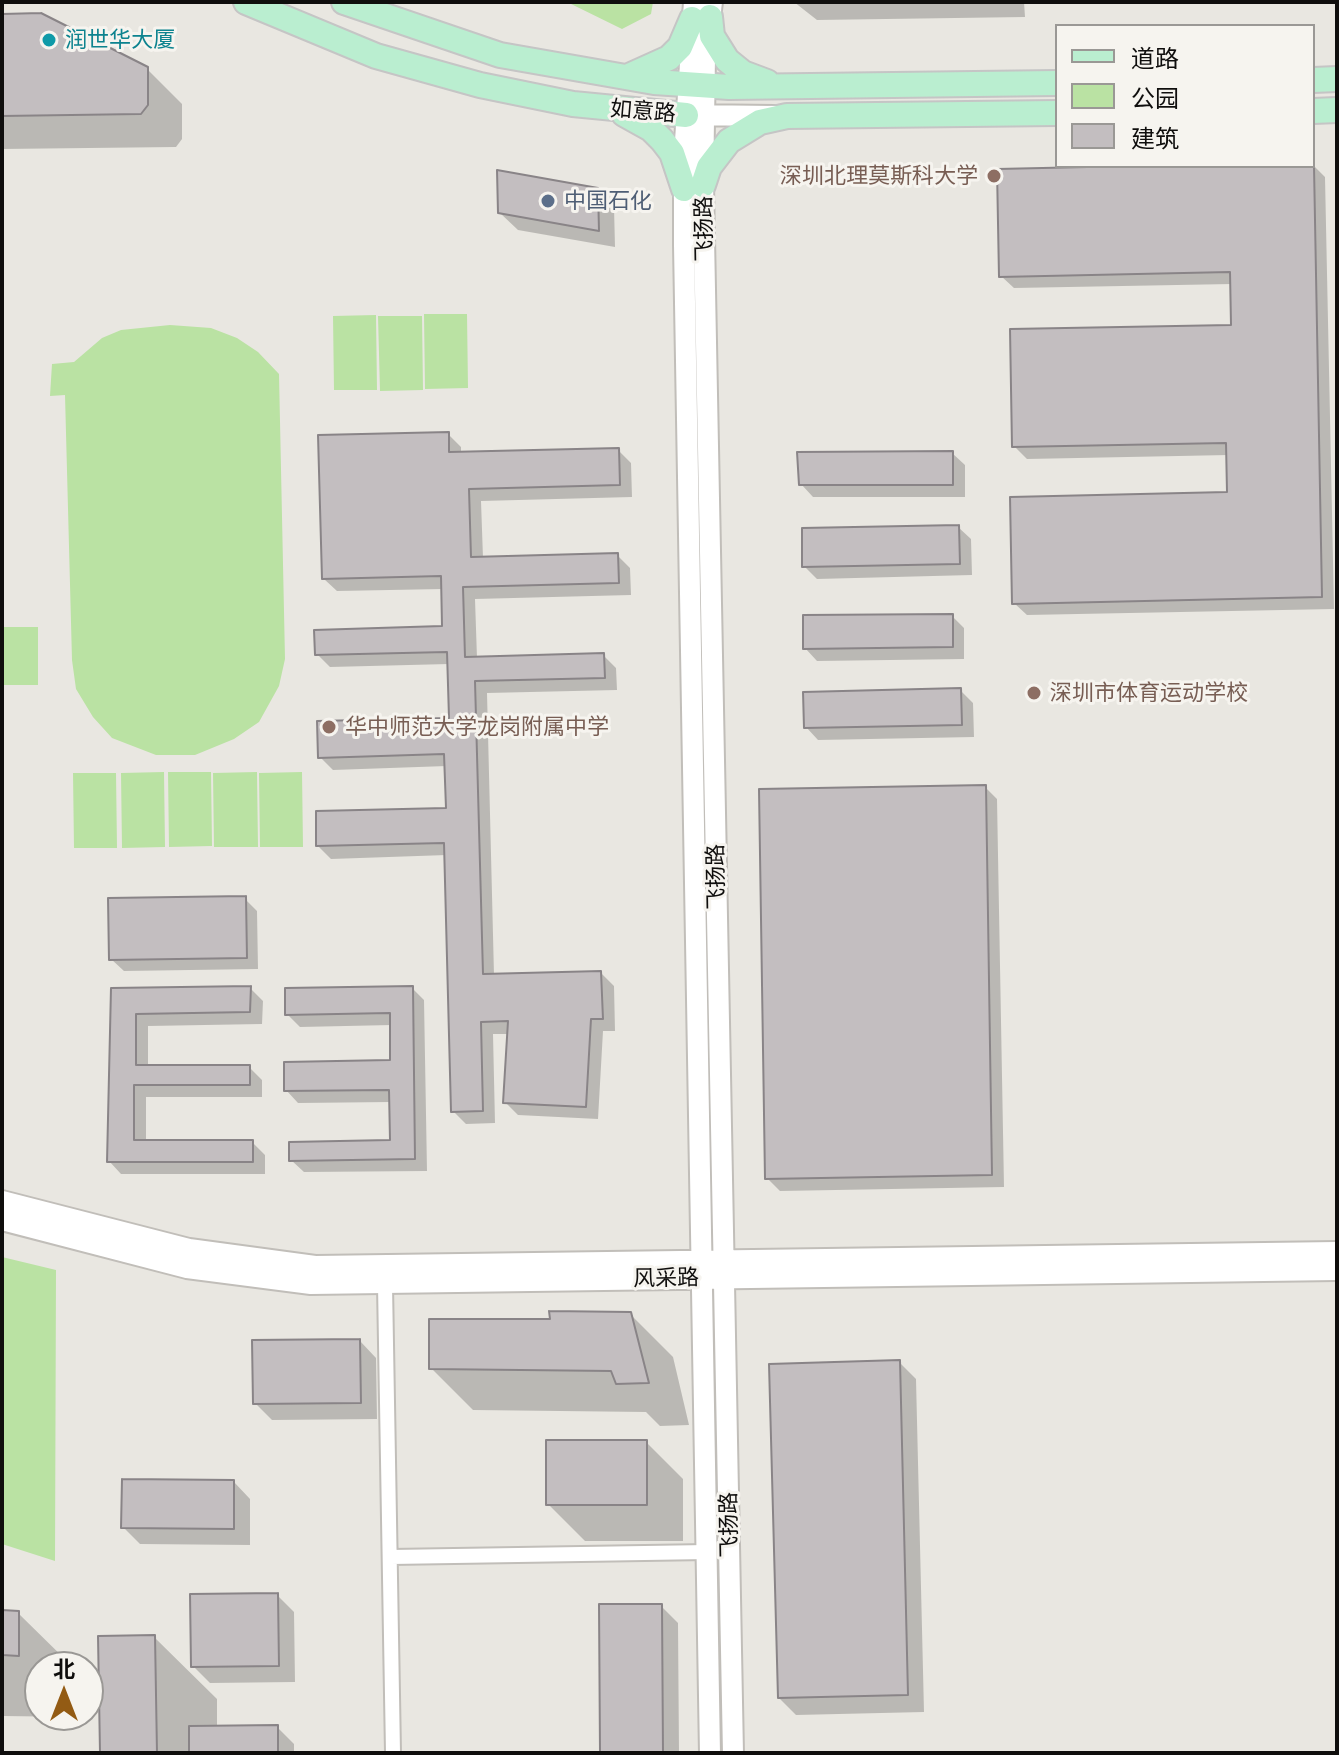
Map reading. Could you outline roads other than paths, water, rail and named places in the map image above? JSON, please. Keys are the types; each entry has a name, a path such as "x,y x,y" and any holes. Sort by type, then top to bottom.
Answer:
{"main road":[{"name":"如意路","path":"246,2 319,34 430,72 520,94 615,109 695,116"},
{"name":"如意路","path":"344,2 500,55 622,78 696,85 1055,83"},
{"path":"622,78 642,73 669,58 680,47 702,10"},
{"path":"702,10 712,36 727,60 743,73 785,86"},
{"path":"615,109 651,129 672,153 694,187 729,141 760,122 787,116"},
{"name":"如意路","path":"787,116 1055,113"}],"street":[{"name":"飞扬路","path":"702,10 696,85 694,187 710,1753"},
{"name":"如意路","path":"695,116 787,116"},
{"name":"飞扬路","path":"694,187 725,1268 733,1753"},
{"name":"风采路","path":"2,1201 189,1249 302,1265 1337,1270"},
{"name":"风采路","path":"2,1220 225,1275 311,1284 385,1285 704,1268"},
{"name":"风采路","path":"725,1268 1337,1252"},
{"path":"385,1285 393,1753"},
{"path":"391,1557 708,1552"}],"place":[{"name":"润世华大厦","path":"49,40"},
{"name":"深圳北理莫斯科大学","path":"994,176"},
{"name":"中国石化","path":"548,201"},
{"name":"深圳市体育运动学校","path":"1034,693"},
{"name":"华中师范大学龙岗附属中学","path":"329,727"}]}
